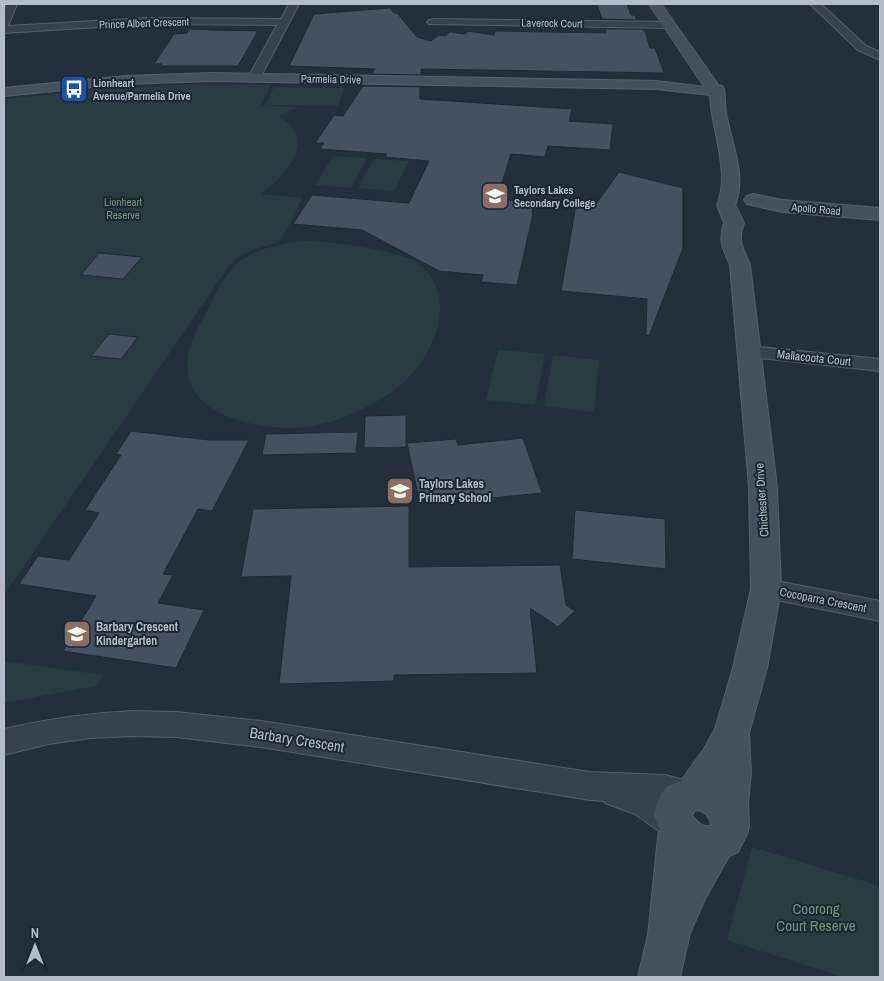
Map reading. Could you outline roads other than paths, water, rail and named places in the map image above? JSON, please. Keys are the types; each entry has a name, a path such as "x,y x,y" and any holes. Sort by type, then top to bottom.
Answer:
{"street":[{"path":"4,24 12,4"},
{"path":"254,78 294,4"},
{"name":"Chichester Drive","path":"655,4 696,64 696,76 700,86 718,112 726,142 731,193 729,206 734,226 730,234 730,241 740,265"},
{"path":"815,4 870,60 880,56"},
{"name":"Prince Albert Crescent","path":"4,30 147,21 284,22"},
{"name":"Laverock Court","path":"433,22 670,25"},
{"name":"Parmelia Drive","path":"5,92 125,80 254,78 700,86"},
{"path":"729,177 752,209"},
{"path":"729,206 752,209"},
{"name":"Apollo Road","path":"752,209 782,206 880,214"},
{"name":"Chichester Drive","path":"659,977 669,935 684,809 717,760 732,732 750,668 766,589 763,487 740,265 746,228 752,209"},
{"name":"Apollo Road","path":"752,209 807,218 880,224"},
{"name":"Mallacoota Court","path":"748,352 880,365"},
{"name":"Cocoparra Crescent","path":"766,589 880,611"},
{"name":"Barbary Crescent","path":"4,742 31,735 84,726 112,723 172,723 236,730 590,786 637,800 684,809"},
{"name":"Chichester Drive","path":"669,935 690,888 723,830 733,772 732,732"},
{"path":"684,809 691,840 699,843 723,830"}],"place":[{"name":"Lionheart Avenue/Parmelia Drive","path":"74,89"},
{"name":"Taylors Lakes Secondary College","path":"495,196"},
{"name":"Taylors Lakes Primary School","path":"400,491"},
{"name":"Barbary Crescent Kindergarten","path":"77,634"}],"park label":[{"name":"Lionheart Reserve","path":"123,208"},
{"name":"Coorong Court Reserve","path":"816,918"}]}
